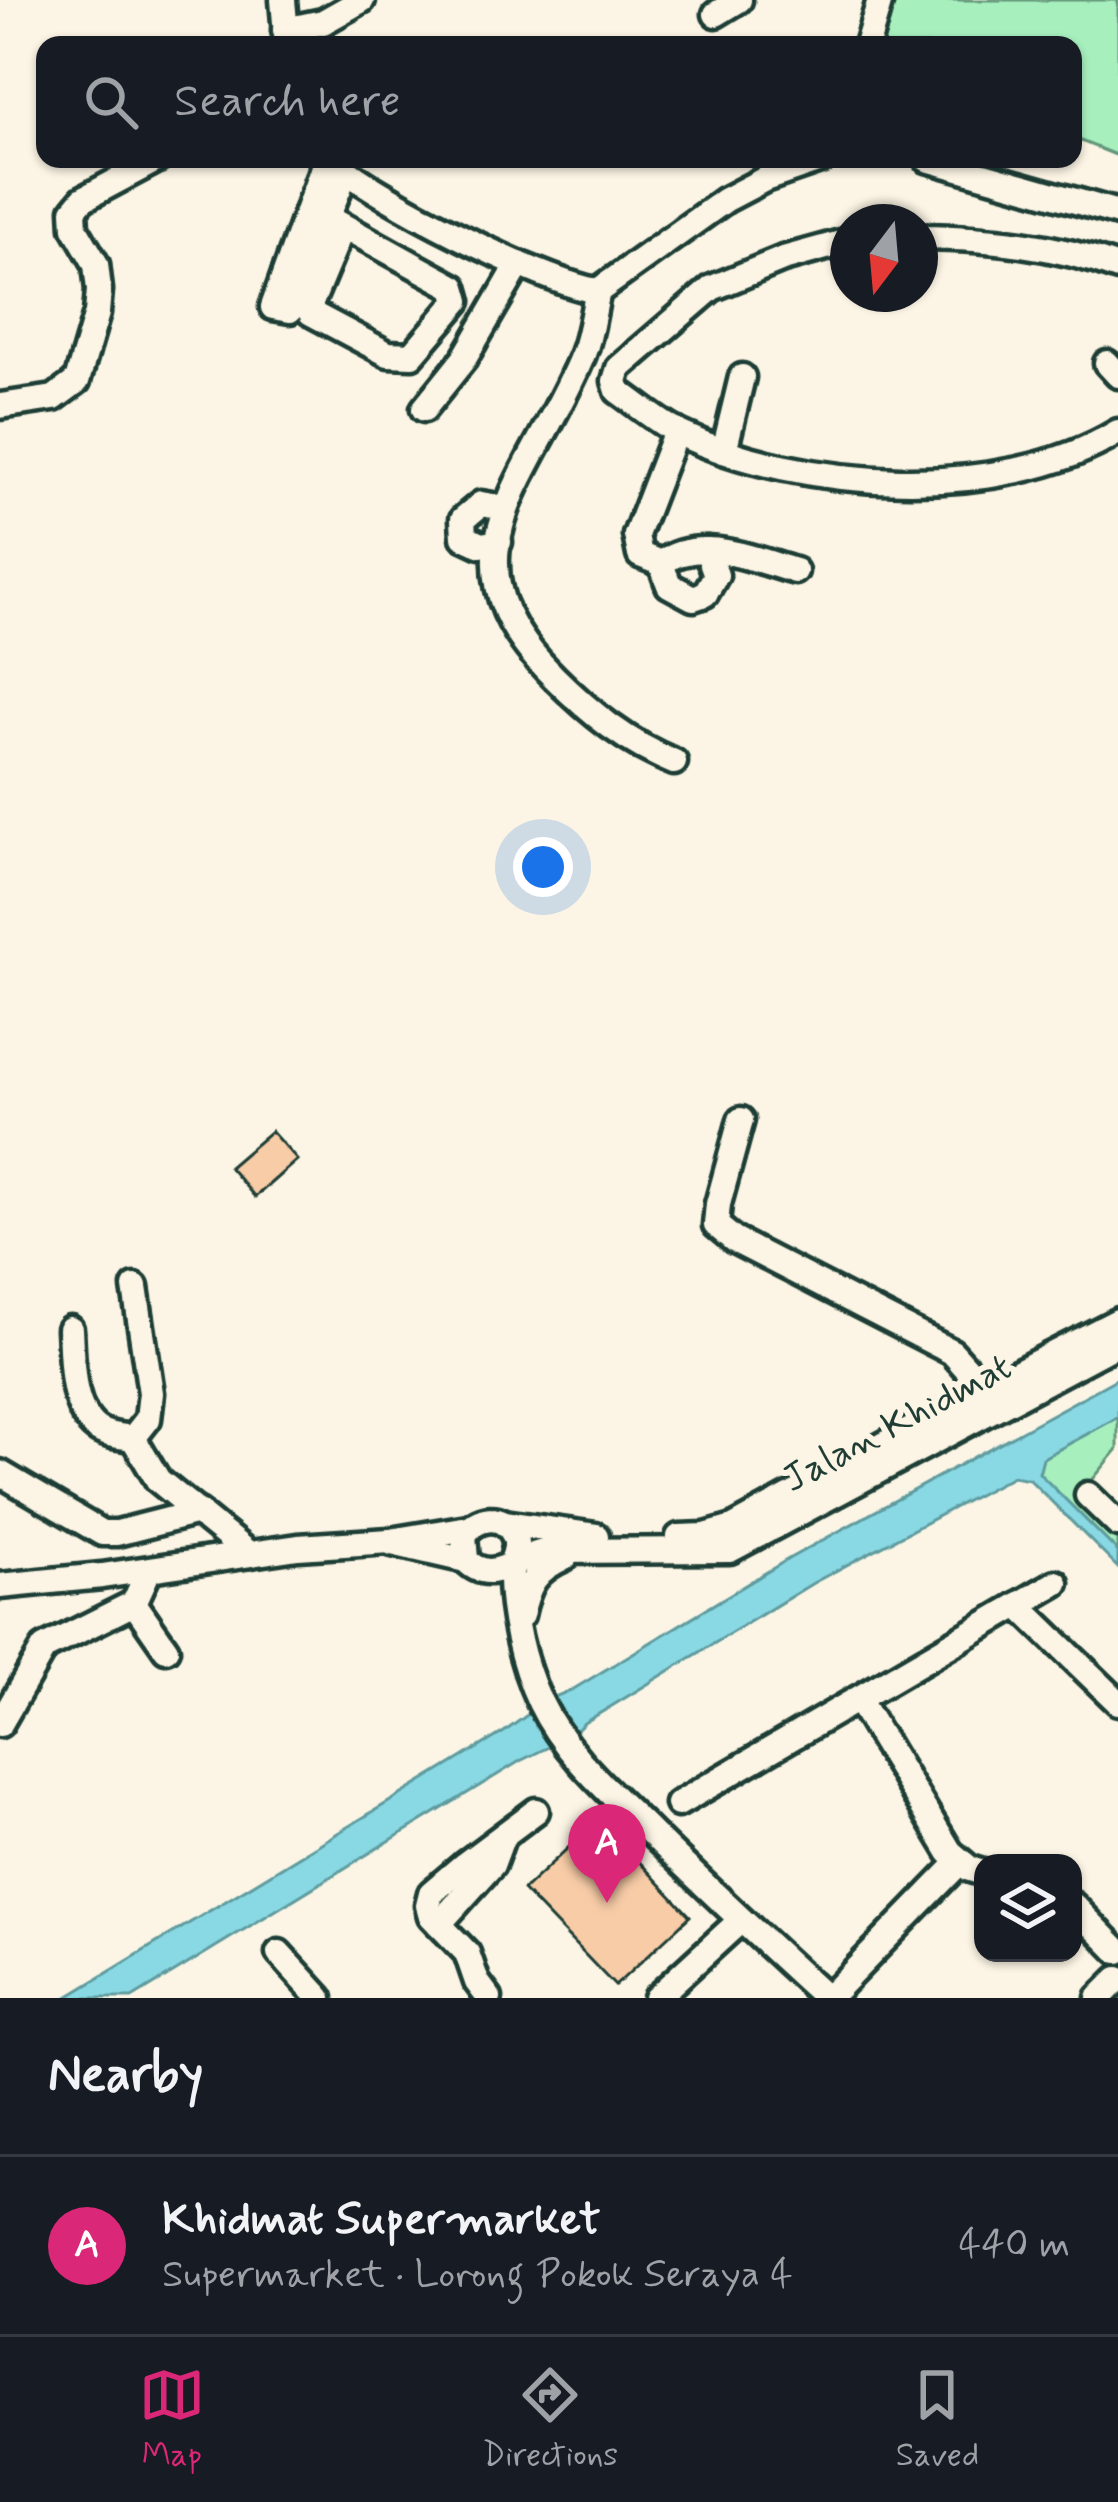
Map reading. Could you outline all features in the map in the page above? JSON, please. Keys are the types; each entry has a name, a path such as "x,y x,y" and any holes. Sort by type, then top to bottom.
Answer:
{"street":[{"path":"283,0 286,36"},
{"path":"288,36 362,0"},
{"path":"716,14 739,0"},
{"path":"870,36 880,0"},
{"path":"0,406 54,398 77,381 98,313 99,290 96,264 75,228 74,210 83,199 141,168"},
{"path":"332,168 273,307 290,310 335,221"},
{"path":"334,168 335,221 311,313 388,354 412,355 453,311 458,301 454,287 335,221"},
{"path":"343,168 519,264 559,283 598,291 725,200 797,168"},
{"path":"959,168 1118,213"},
{"path":"938,237 1059,249 1118,268"},
{"path":"830,246 712,288 620,368 614,381 618,392 676,431 724,451 814,474 941,479 993,474 1090,449 1118,432"},
{"path":"424,409 457,370 519,264"},
{"path":"598,291 585,350 505,508 499,542 500,604 512,630 575,698 635,747 674,762"},
{"path":"724,451 742,377"},
{"path":"676,431 636,535 640,555 661,563 669,585 693,598 705,594 716,575 707,550"},
{"path":"499,542 473,543 464,537 463,520 481,504 505,508"},
{"path":"661,563 677,551 707,550 795,571"},
{"path":"741,1120 716,1225 734,1240 952,1352 985,1389"},
{"path":"133,1438 148,1419 151,1406 135,1287"},
{"path":"0,1586 347,1542 390,1541 468,1528 487,1519 569,1535 715,1534 1118,1321"},
{"path":"70,1329 75,1389 88,1419 106,1433 133,1438 158,1480 249,1554"},
{"name":"Jalan Khidmat","path":"510,1564 548,1551 706,1552 743,1545 1118,1343"},
{"path":"0,1473 101,1533 200,1512"},
{"path":"1088,1495 1118,1524"},
{"path":"504,1523 516,1542 510,1564 515,1617 530,1677 562,1742 741,1920 827,1998 971,1867 858,1699"},
{"path":"468,1528 462,1544 472,1566 515,1617"},
{"path":"390,1541 497,1572 510,1564"},
{"path":"515,1617 538,1571 585,1552"},
{"path":"0,1724 44,1648 134,1603 149,1570"},
{"path":"678,1804 1056,1582"},
{"path":"134,1603 166,1649"},
{"path":"1018,1605 1118,1702"},
{"path":"489,1998 476,1982 467,1953 430,1916 431,1893 536,1811"},
{"path":"1082,1914 1118,1951"},
{"path":"656,1998 741,1920"},
{"path":"279,1953 320,1998"},
{"path":"1100,1998 1118,1978"}],"green space":[{"path":"894,0 1118,0 1118,156 1082,142 1082,36 885,36"},
{"path":"1118,1417 1118,1449 1079,1496 1118,1534 1118,1552 1039,1474 1043,1458"}],"water":[{"path":"1118,1378 1118,1417 1043,1458 1039,1473 1118,1552 1118,1568 1029,1479 1013,1476 813,1583 584,1723 571,1736 520,1761 132,1998 66,1998 504,1732 549,1699 572,1690 790,1558"}],"building":[{"path":"271,1131 297,1160 255,1197 229,1167"},
{"path":"599,1819 690,1916 615,1986 523,1890"}],"place":[{"name":"Khidmat Supermarket","path":"607,1903"}]}
